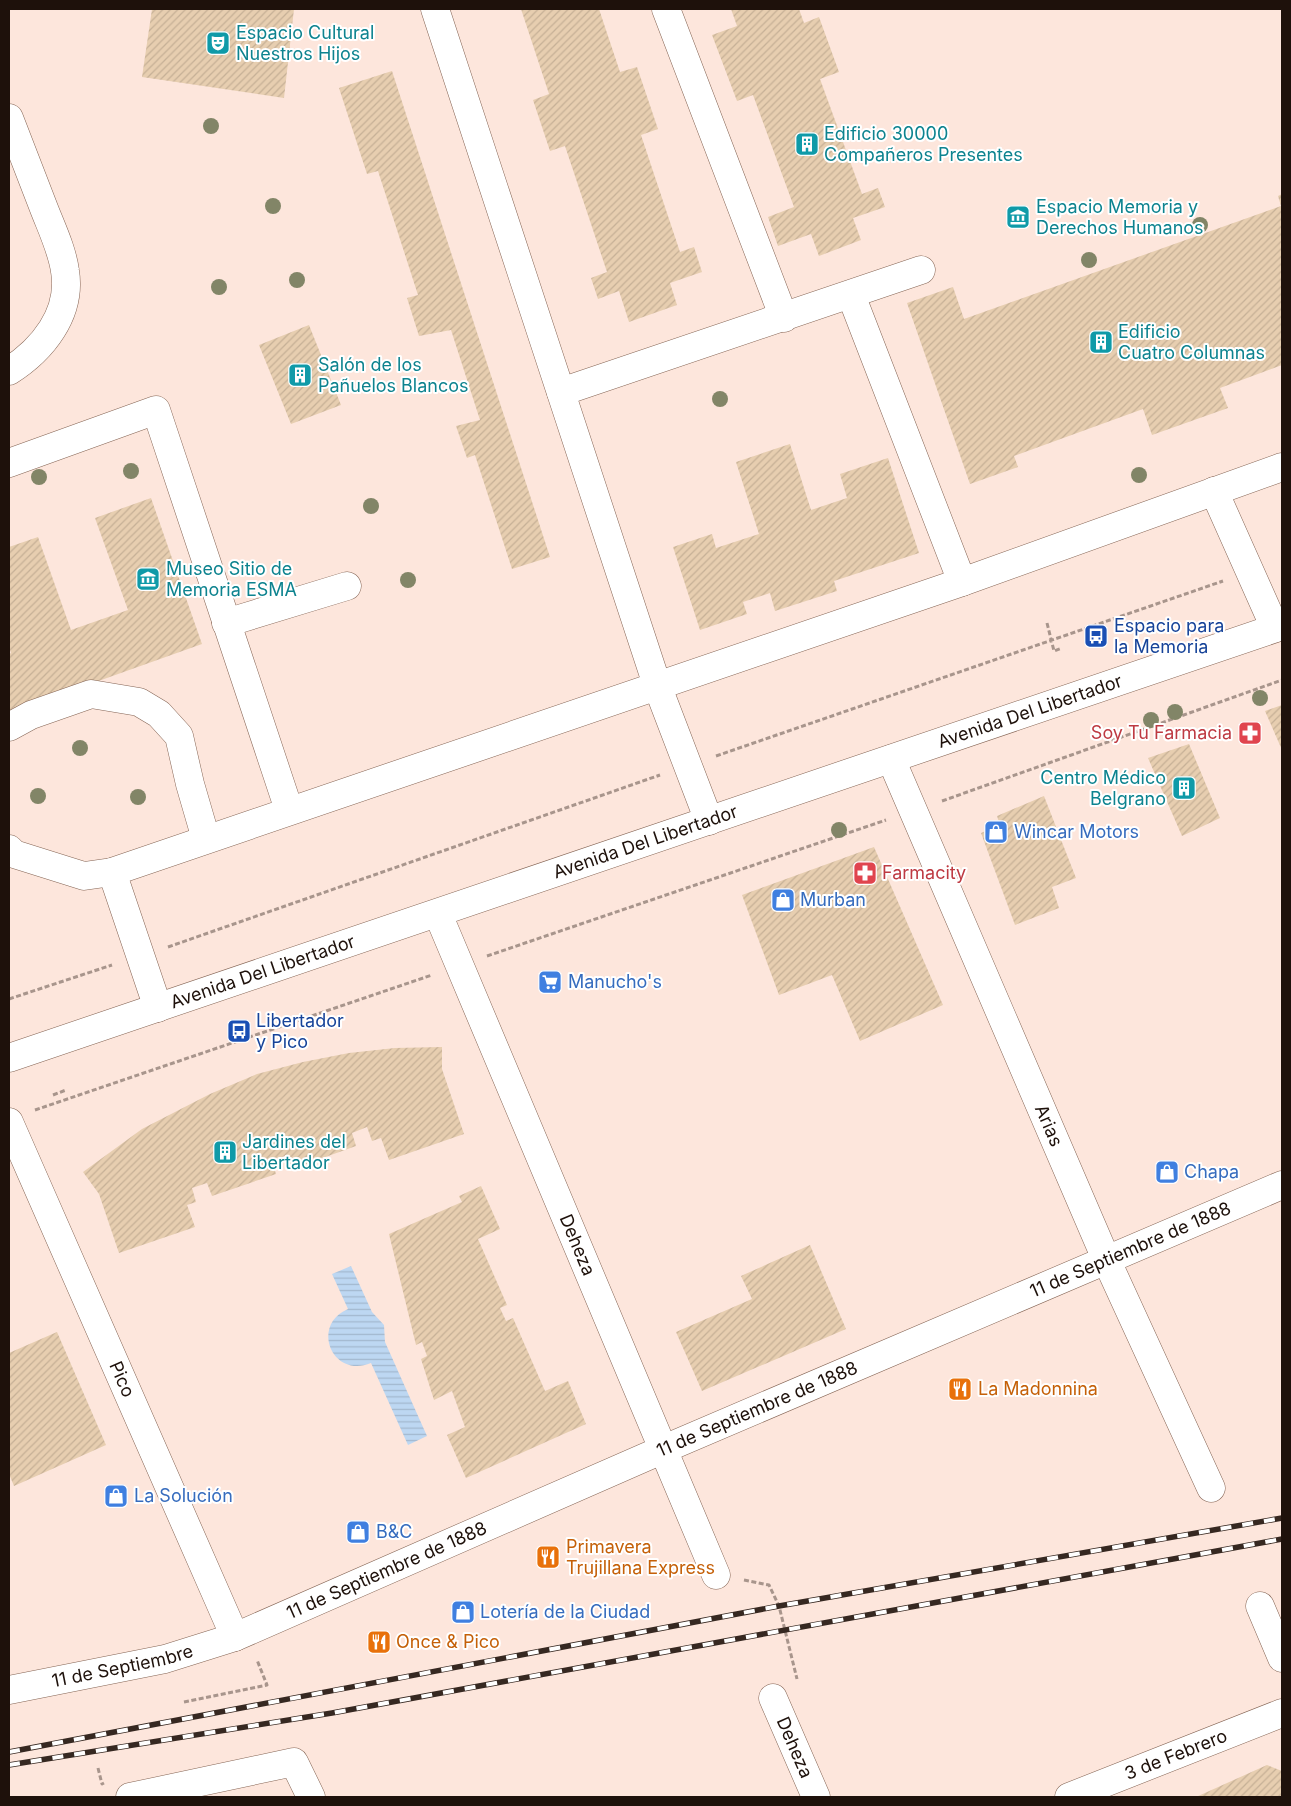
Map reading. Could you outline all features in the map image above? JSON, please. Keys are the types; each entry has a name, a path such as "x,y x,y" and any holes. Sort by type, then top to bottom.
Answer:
{"street":[{"path":"435,9 656,685 709,821"},
{"path":"666,9 784,318"},
{"path":"9,118 66,272 63,307 54,328 39,348 9,371"},
{"path":"561,392 921,270"},
{"path":"850,295 962,582"},
{"path":"9,463 156,410 289,810"},
{"path":"9,849 14,854 84,876 112,872 289,810 962,582 1282,467"},
{"path":"1214,491 1250,572 1279,627"},
{"path":"226,623 347,586"},
{"name":"Avenida Del Libertador","path":"9,1058 438,914 1279,627"},
{"path":"9,727 31,715 91,694 139,702 159,714 179,736 190,784 206,839"},
{"name":"Arias","path":"891,759 912,812 1106,1259 1211,1488"},
{"path":"112,872 158,1008"},
{"name":"Deheza","path":"438,914 716,1575"},
{"name":"Pico","path":"21,1117 236,1637"},
{"name":"11 de Septiembre de 1888","path":"236,1637 664,1449 1282,1185"},
{"path":"1260,1606 1282,1658"},
{"name":"11 de Septiembre","path":"9,1690 165,1659 236,1637"},
{"name":"Deheza","path":"773,1698 816,1797"},
{"name":"3 de Febrero","path":"1069,1797 1282,1713"},
{"path":"130,1797 294,1762 311,1797"}],"path":[{"path":"9,999 141,956 1250,572"},
{"path":"1047,623 1054,651 1062,648"},
{"path":"21,1117 912,812 1282,680"},
{"path":"53,1095 66,1090"},
{"path":"716,1575 769,1585 779,1606 800,1691 773,1698"},
{"path":"184,1702 267,1685 257,1659"}],"water":[{"path":"351,1266 372,1312 384,1325 385,1342 427,1436 408,1445 371,1363 357,1366 346,1364 337,1357 331,1348 328,1337 330,1326 336,1317 348,1309 332,1274"}],"building":[{"name":"Espacio Cultural Nuestros Hijos","path":"152,9 294,9 284,98 142,77"},
{"path":"521,9 599,9 620,72 637,67 658,129 641,135 680,252 694,247 702,272 670,283 677,305 629,322 619,291 598,299 591,278 607,272 565,146 550,151 533,100 549,94"},
{"name":"Edificio 30000 Compañeros Presentes","path":"731,9 799,9 804,23 819,17 839,72 820,79 862,194 878,188 885,207 853,218 861,240 819,256 811,234 778,246 768,217 794,207 753,95 737,101 712,35 737,26"},
{"path":"392,71 550,557 512,569 475,455 467,458 456,426 480,420 451,330 419,336 407,298 418,295 378,171 367,174 339,88"},
{"name":"Edificio Cuatro Columnas","path":"1282,194 1282,365 1220,388 1228,408 1152,435 1143,409 1014,456 1018,467 970,484 907,303 953,287 964,319 1281,206 1278,196"},
{"name":"Salón de los Pañuelos Blancos","path":"309,325 341,405 291,424 259,345"},
{"path":"790,444 811,510 847,498 840,474 888,458 919,553 834,581 837,591 775,611 770,593 743,602 747,614 700,630 673,547 712,534 716,548 759,534 736,462"},
{"name":"Museo Sitio de Memoria ESMA","path":"151,498 202,644 9,713 9,654 11,653 9,647 9,547 38,537 71,630 128,610 95,518"},
{"path":"1282,705 1282,750 1265,711"},
{"name":"Centro Médico Belgrano","path":"1189,744 1220,818 1182,836 1148,758"},
{"path":"1044,796 1076,878 1052,887 1059,908 1015,925 981,833 1000,825 997,816"},
{"path":"874,847 943,1005 860,1041 832,975 779,995 742,895"},
{"name":"Jardines del Libertador","path":"442,1047 442,1069 464,1134 389,1160 381,1138 372,1141 367,1127 352,1133 356,1146 292,1169 287,1155 272,1161 276,1174 212,1196 207,1183 192,1188 196,1202 187,1205 195,1227 119,1253 99,1194 83,1172 142,1129 210,1094 257,1074 349,1053 395,1048"},
{"path":"481,1186 500,1229 478,1239 507,1305 500,1308 506,1321 513,1318 545,1391 568,1381 586,1424 466,1478 447,1435 465,1427 452,1391 434,1400 421,1359 427,1356 422,1342 416,1345 389,1234 462,1202 459,1196"},
{"path":"810,1245 846,1329 702,1391 676,1332 752,1299 741,1276"},
{"path":"57,1332 106,1445 14,1486 9,1474 9,1353"},
{"path":"1267,1765 1282,1771 1282,1797 1196,1797"}],"railway":[{"path":"9,1752 779,1606 1282,1518"},
{"path":"9,1765 332,1713 1282,1539"}],"place":[{"name":"Espacio Cultural Nuestros Hijos","path":"218,43"},
{"name":"Edificio 30000 Compañeros Presentes","path":"807,144"},
{"name":"Espacio Memoria y Derechos Humanos","path":"1018,217"},
{"name":"Edificio Cuatro Columnas","path":"1101,342"},
{"name":"Salón de los Pañuelos Blancos","path":"300,375"},
{"name":"Museo Sitio de Memoria ESMA","path":"148,579"},
{"name":"Espacio para la Memoria","path":"1096,636"},
{"name":"Soy Tu Farmacia","path":"1250,733"},
{"name":"Centro Médico Belgrano","path":"1184,788"},
{"name":"Wincar Motors","path":"996,832"},
{"name":"Farmacity","path":"865,873"},
{"name":"Murban","path":"783,900"},
{"name":"Manucho's","path":"550,982"},
{"name":"Libertador y Pico","path":"239,1031"},
{"name":"Jardines del Libertador","path":"225,1152"},
{"name":"Chapa","path":"1167,1172"},
{"name":"La Madonnina","path":"960,1389"},
{"name":"La Solución","path":"116,1496"},
{"name":"B&C","path":"358,1532"},
{"name":"Primavera Trujillana Express","path":"548,1557"},
{"name":"Lotería de la Ciudad","path":"463,1612"},
{"name":"Once & Pico","path":"379,1642"}]}
